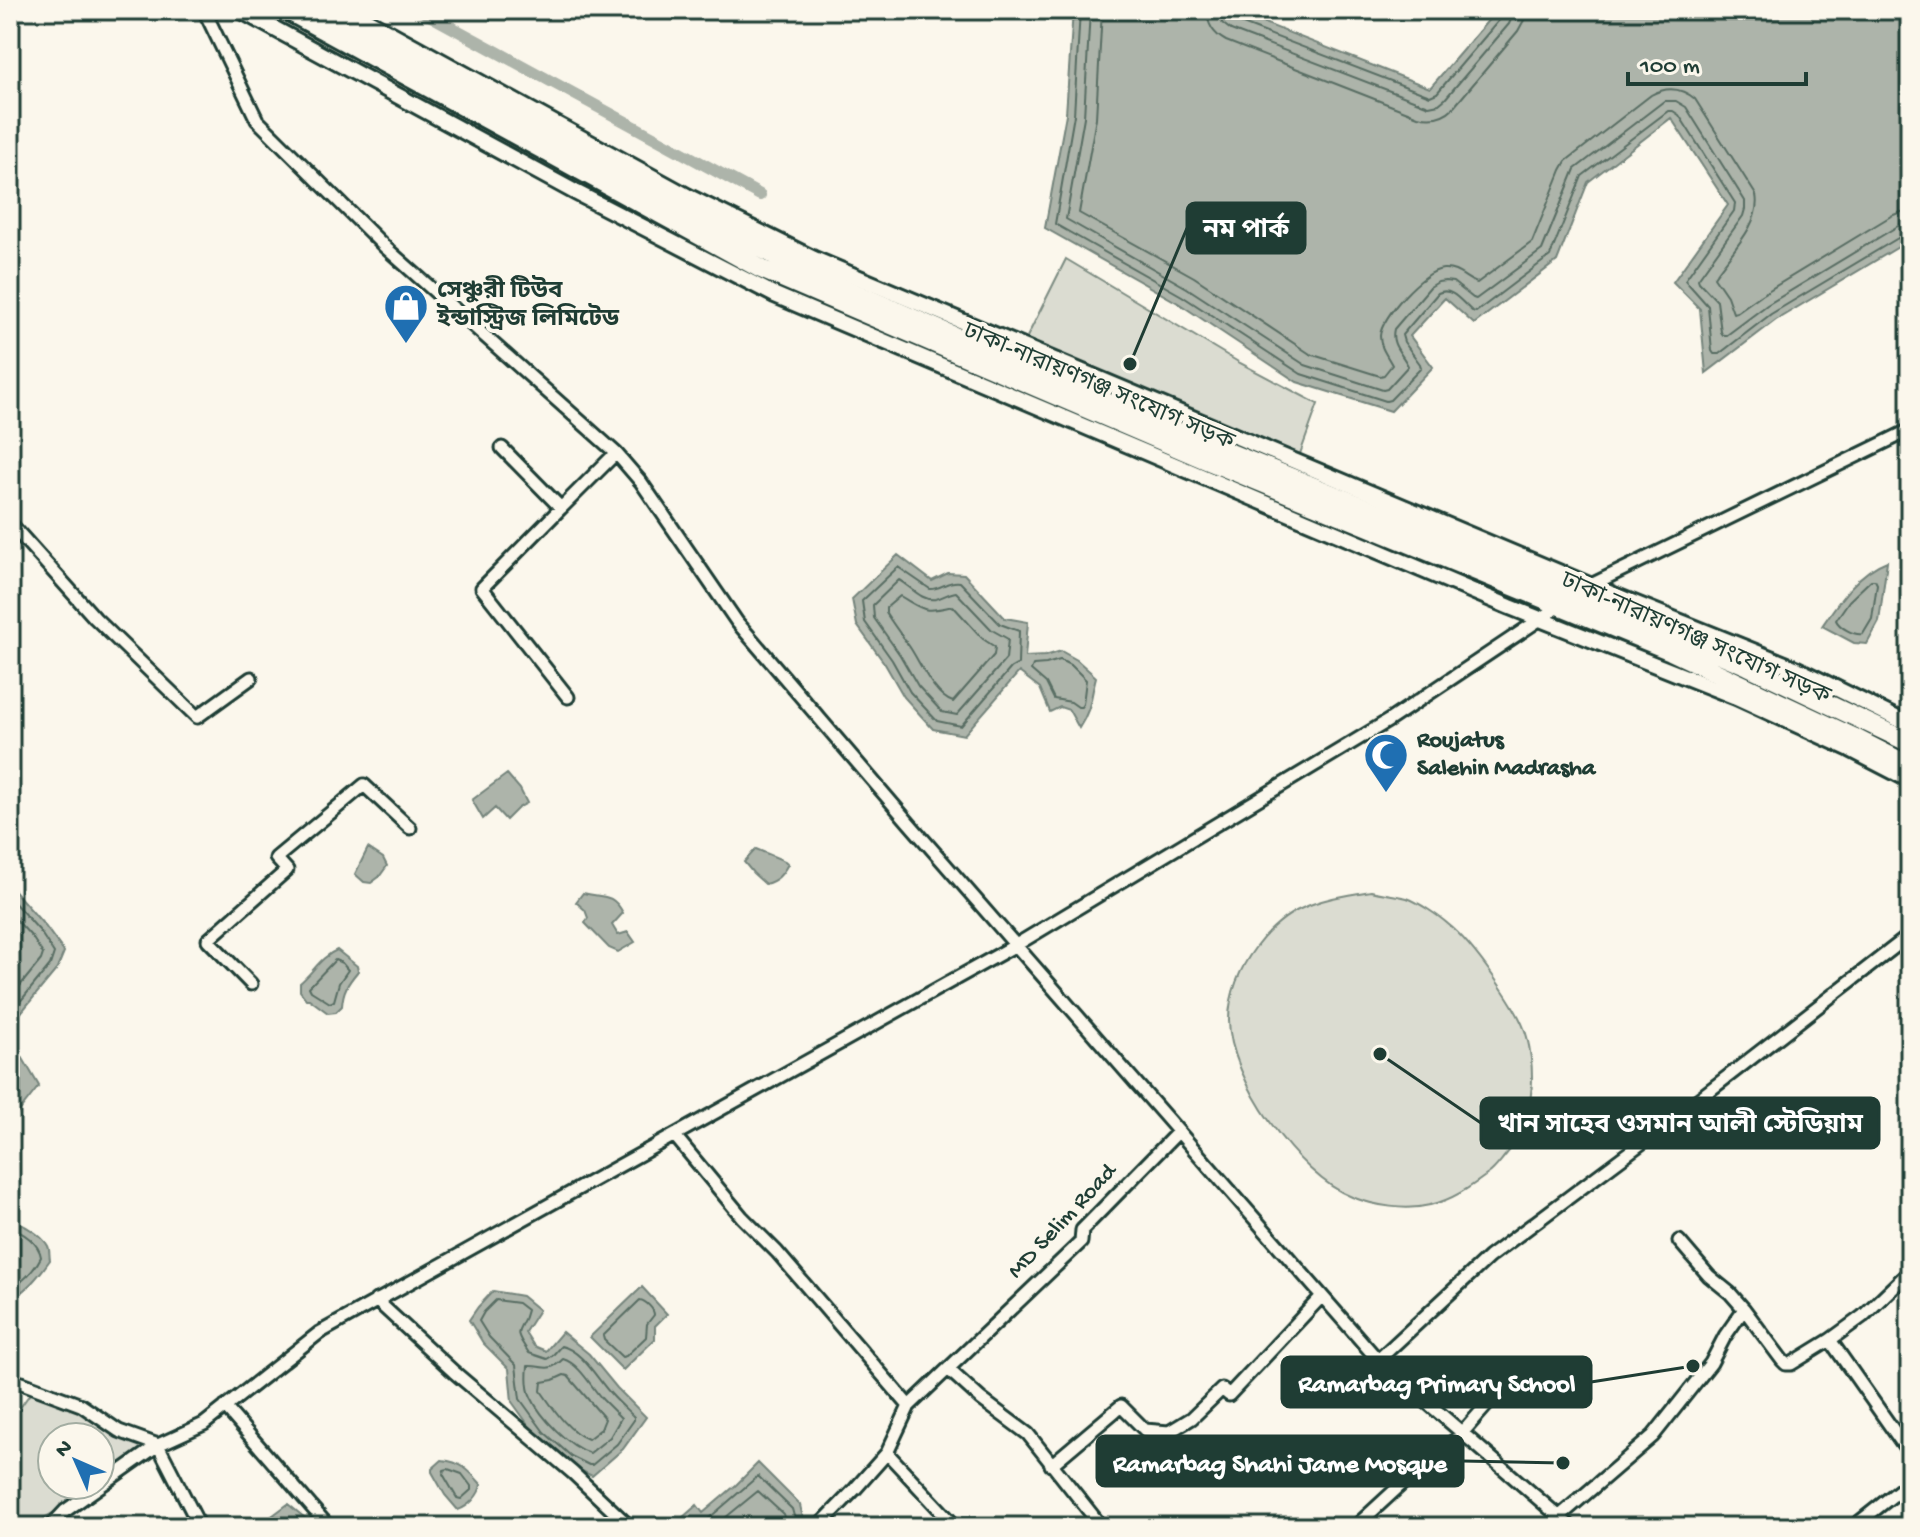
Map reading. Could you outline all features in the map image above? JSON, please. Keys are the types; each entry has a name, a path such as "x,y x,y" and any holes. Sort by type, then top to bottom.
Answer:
{"main road":[{"name":"ঢাকা-নারায়ণগঞ্জ সংযোগ সড়ক","path":"287,10 761,269 1206,460 1671,651 1910,766"},
{"name":"ঢাকা-নারায়ণগঞ্জ সংযোগ সড়ক","path":"323,10 659,196 799,268 1132,413 1585,590 1910,743"}],"street":[{"path":"204,10 257,120 386,248 616,453 641,482 737,622 1378,1360 1571,1527"},
{"path":"240,10 562,185 775,295 1542,620 1736,697 1910,780"},
{"path":"348,10 687,196 814,259 1585,590 1795,668 1910,725"},
{"path":"1585,590 1910,430"},
{"path":"502,448 561,508"},
{"path":"568,697 482,588 616,453"},
{"path":"10,523 95,618 197,717 251,678"},
{"path":"50,1527 65,1511 158,1445 204,1424 319,1333 1016,945 1388,721 1560,606"},
{"path":"251,984 208,940 287,870 276,858 364,785 410,828"},
{"path":"1378,1360 1489,1257 1776,1041 1910,935"},
{"name":"MD Selim Road","path":"909,1406 1081,1242 1082,1230 1178,1132"},
{"path":"675,1136 742,1217 777,1252 909,1406 887,1453 818,1527"},
{"path":"1679,1241 1709,1276 1744,1309 1786,1364 1830,1340 1863,1316 1910,1271"},
{"path":"1051,1465 1121,1406 1145,1430 1169,1432 1192,1418 1222,1389 1229,1395 1322,1296"},
{"path":"376,1300 630,1527"},
{"path":"1560,1516 1653,1436 1711,1363 1744,1309"},
{"path":"1830,1340 1910,1454"},
{"path":"948,1369 981,1399 1028,1434 1094,1524"},
{"path":"10,1382 22,1383 81,1405 119,1431 158,1445 200,1527"},
{"path":"1355,1527 1405,1481 1432,1463 1509,1384"},
{"path":"225,1407 329,1527"},
{"path":"887,1453 956,1527"},
{"path":"1853,1527 1910,1482"}],"shaded area":[{"path":"1066,259 1240,363 1318,404 1292,476 1015,361"},
{"path":"1371,891 1412,900 1458,933 1481,960 1515,1010 1530,1049 1530,1101 1519,1138 1494,1168 1474,1184 1446,1200 1421,1207 1391,1207 1352,1197 1331,1186 1310,1169 1290,1148 1254,1096 1232,1043 1229,1020 1233,991 1245,964 1264,937 1285,918 1305,907"},
{"path":"34,1388 105,1421 36,1421 36,1501 74,1501 28,1527 10,1527 10,1422"},
{"path":"116,1426 150,1442 116,1473"}],"water":[{"path":"1073,10 1231,10 1430,88 1497,10 1910,10 1910,240 1776,320 1706,373 1700,309 1673,282 1728,205 1671,118 1588,182 1557,261 1474,324 1445,298 1410,336 1433,367 1391,411 1297,382 1178,303 1045,228 1066,114"},
{"path":"898,555 932,581 948,573 964,574 1005,618 1028,622 1025,657 1061,651 1096,677 1089,709 1079,728 1069,710 1060,707 1050,712 1040,688 1019,672 964,735 933,729 904,697 857,625 852,599"},
{"path":"1887,561 1879,622 1867,644 1854,643 1822,626 1858,580"},
{"path":"507,774 527,803 506,820 495,808 483,819 472,800"},
{"path":"368,848 383,858 387,866 371,883 364,882 355,874"},
{"path":"756,849 788,864 773,881 765,884 744,862"},
{"path":"10,886 64,952 57,969 10,1026"},
{"path":"583,893 615,902 623,913 612,925 618,935 628,932 635,942 618,952 609,948 585,923 588,918 585,910 576,902"},
{"path":"337,950 357,966 358,971 347,987 342,1006 336,1012 328,1013 306,999 300,991 300,983 322,960"},
{"path":"10,1044 21,1055 39,1086 10,1123"},
{"path":"10,1220 26,1227 45,1242 50,1260 32,1282 10,1300"},
{"path":"642,1287 667,1314 655,1326 655,1339 623,1370 590,1337"},
{"path":"493,1291 522,1296 539,1310 525,1332 534,1346 546,1351 562,1332 589,1354 646,1417 623,1449 592,1476 566,1463 538,1438 512,1402 509,1369 483,1343 469,1320"},
{"path":"442,1460 464,1468 481,1484 473,1500 458,1510 432,1472"},
{"path":"758,1463 800,1505 805,1527 686,1527 682,1518 697,1505 703,1513"},
{"path":"288,1504 316,1527 257,1527"}],"waterway":[{"path":"420,10 760,195"}],"place":[{"name":"সেঞ্চুরী টিউব ইন্ডাস্ট্রিজ লিমিটেড","path":"406,345"},
{"name":"নম পার্ক","path":"1130,364"},
{"name":"Roujatus Salehin Madrasha","path":"1386,794"},
{"name":"খান সাহেব ওসমান আলী স্টেডিয়াম","path":"1380,1054"},
{"name":"Ramarbag Primary School","path":"1693,1366"},
{"name":"Ramarbag Shahi Jame Mosque","path":"1563,1463"}]}
